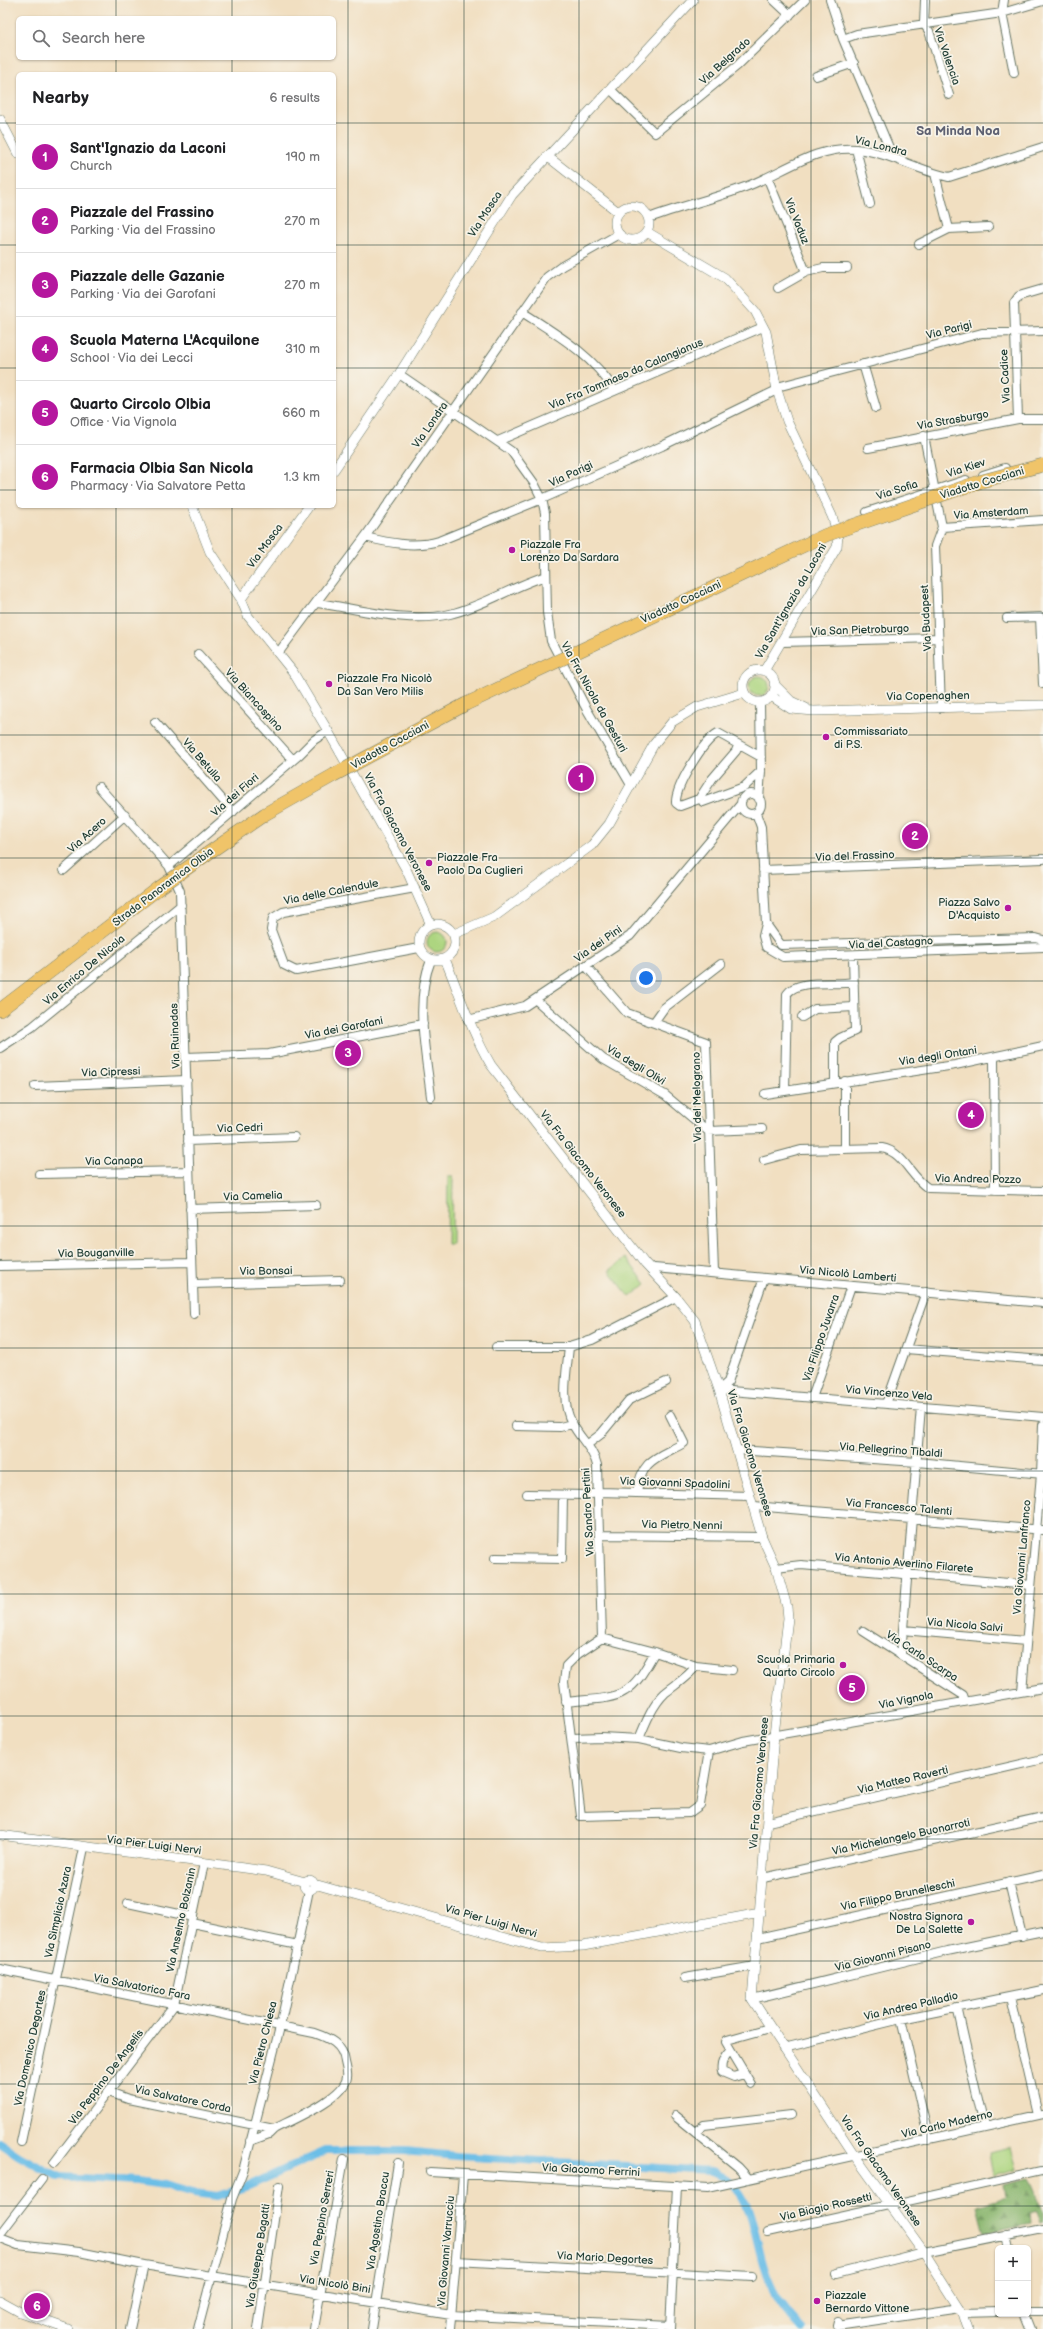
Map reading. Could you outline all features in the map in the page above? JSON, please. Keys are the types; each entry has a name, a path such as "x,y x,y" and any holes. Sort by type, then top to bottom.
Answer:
{"highway":[{"name":"Viadotto Cocciani","path":"334,775 466,704 826,536 974,484 1043,465"},
{"name":"Strada Panoramica Olbia","path":"0,1010 159,888 207,854 265,814 334,775"}],"street":[{"name":"Via Mosca","path":"336,467 399,374 498,214 522,181 693,0"},
{"path":"774,0 790,15"},
{"name":"Via Belgrado","path":"610,89 655,133 737,66 805,0"},
{"path":"830,0 844,39 893,158"},
{"path":"924,24 925,0"},
{"path":"1004,0 1002,13 1014,73"},
{"path":"844,39 857,34 1002,13 1043,1"},
{"name":"Via Valencia","path":"924,24 929,31 949,95"},
{"path":"816,76 854,63"},
{"path":"0,119 16,150"},
{"name":"Via Londra","path":"649,218 768,179 817,153 834,148 856,149 893,158 935,174 949,177 1043,147"},
{"path":"856,149 870,204"},
{"path":"547,156 618,212"},
{"path":"935,174 949,229"},
{"name":"Via Vaduz","path":"768,179 806,272"},
{"path":"637,206 643,209 649,218 647,232 640,238 632,240 619,234 615,224 618,212 626,207 637,206"},
{"path":"919,244 949,229 988,227"},
{"name":"Via Sant'Ignazio da Laconi","path":"647,232 725,278 755,311 764,327 770,346 777,388 799,449 832,516 838,535 837,547 764,671"},
{"name":"Via Londra","path":"279,652 318,603 522,312 553,271 619,234"},
{"path":"778,288 806,272 823,268 847,268"},
{"name":"Via Cadice","path":"1018,419 1014,302 1019,296 1043,289"},
{"path":"522,312 557,334 592,362 614,390"},
{"name":"Via Fra Tommaso da Calangianus","path":"498,441 764,327"},
{"name":"Via Parigi","path":"365,537 408,545 430,544 542,500 689,434 777,388 982,333 1043,332"},
{"path":"863,364 876,408"},
{"name":"Via Fra Nicola da Gesturi","path":"399,374 498,441 511,451 523,465 542,500 545,513 548,629 554,650 631,785"},
{"name":"Via Strasburgo","path":"868,448 1018,419 1043,419"},
{"path":"924,436 942,527"},
{"name":"Via Kiev","path":"935,490 1005,468"},
{"name":"Via Sofia","path":"867,512 935,490"},
{"name":"Via Fra Giacomo Veronese","path":"193,508 210,552 241,599 248,616 279,652 335,742 415,888 430,925"},
{"name":"Via Mosca","path":"241,599 308,508"},
{"name":"Via Amsterdam","path":"942,527 1043,520"},
{"name":"Via Budapest","path":"941,708 935,546 942,527"},
{"path":"318,603 406,616 433,617 463,610 527,582 546,576"},
{"path":"1007,618 1040,617 1043,684"},
{"name":"Via San Pietroburgo","path":"782,642 938,638"},
{"name":"Via Biancospino","path":"198,654 293,760"},
{"path":"756,670 764,671 771,676 774,684 770,696 760,702 751,700 744,692 744,680 748,674 756,670"},
{"name":"Via Copenaghen","path":"774,684 791,701 814,711"},
{"path":"454,934 494,917 592,845 609,824 654,744 672,722 697,707 744,692"},
{"name":"Via Copenaghen","path":"770,696 791,709 814,711 1043,705"},
{"path":"760,702 762,757 762,771 759,799 760,807 756,813 745,813 740,805 744,791 762,771"},
{"name":"Via dei Fiori","path":"169,866 293,760 314,740 319,733 321,718"},
{"name":"Via Betulla","path":"155,722 233,812"},
{"name":"Via dei Fiori","path":"314,740 328,731"},
{"path":"738,746 736,751 712,779 699,799 686,806 680,806 676,803 675,798 682,781 706,742 714,735 718,733 738,746 762,757"},
{"path":"314,740 328,739 335,742"},
{"name":"Via Ruinadas","path":"99,787 169,866 180,891 187,1080 188,1171 194,1314"},
{"path":"703,802 744,791 753,794 759,799"},
{"name":"Via dei Pini","path":"468,1020 525,1006 630,936 740,805"},
{"name":"Via del Castagno","path":"756,813 761,827 766,924 763,936 766,948 783,957 853,956 1043,947"},
{"name":"Via Acero","path":"64,870 124,815"},
{"name":"Via del Frassino","path":"763,870 1043,859"},
{"name":"Via delle Calendule","path":"415,888 283,912 273,918 271,930 284,965 296,970 419,948"},
{"name":"Via Enrico De Nicola","path":"0,1048 38,1022 181,905"},
{"path":"441,924 454,934 454,950 445,959 431,960 426,957 419,948 419,936 430,925 441,924"},
{"name":"Via del Castagno","path":"766,924 778,944 786,947 986,939 1043,940"},
{"path":"835,1082 835,1042 855,1031 853,956"},
{"name":"Via Fra Giacomo Veronese","path":"445,959 468,1020 491,1065 651,1270 676,1297 695,1321 719,1390 762,1537 776,1568 787,1607 788,1618 774,1735 768,1822 752,1999 855,2156 924,2252 962,2310 968,2329"},
{"path":"431,960 427,970 423,996 423,1024 431,1097"},
{"path":"654,1022 664,1008 721,964"},
{"name":"Via del Melograno","path":"586,966 627,1013 706,1042 714,1274"},
{"path":"785,1091 787,994 792,988 802,984 854,982"},
{"name":"Via degli Olivi","path":"536,1000 603,1059 665,1095 708,1131"},
{"path":"802,1017 815,1009 854,1007"},
{"name":"Via dei Garofani","path":"186,1057 269,1054 423,1024"},
{"name":"Via degli Ontani","path":"765,1094 994,1058 1043,1046"},
{"path":"994,1058 995,1190"},
{"name":"Via Cipressi","path":"35,1086 187,1080"},
{"path":"845,1081 846,1148"},
{"path":"708,1131 762,1129"},
{"name":"Via Cedri","path":"188,1141 294,1137"},
{"name":"Via Andrea Pozzo","path":"764,1160 801,1150 846,1148 890,1150 897,1154 928,1188 1043,1190"},
{"name":"Via Canapa","path":"39,1174 188,1171"},
{"name":"Via Camelia","path":"190,1209 316,1205"},
{"name":"Via Bouganville","path":"0,1266 192,1262"},
{"name":"Via Nicolò Lamberti","path":"651,1270 654,1268 1043,1304"},
{"path":"719,1390 728,1382 764,1278"},
{"name":"Via Bonsai","path":"193,1284 340,1280"},
{"name":"Via Filippo Juvarra","path":"812,1398 851,1286"},
{"path":"886,1404 926,1292"},
{"path":"496,1347 569,1347 603,1335 676,1297"},
{"name":"Via Sandro Pertini","path":"569,1347 566,1396 568,1412 572,1424 588,1444 598,1465 601,1535 602,1638"},
{"path":"906,1349 1043,1360"},
{"path":"588,1444 601,1434 629,1400 666,1382"},
{"path":"728,1382 732,1391"},
{"name":"Via Vincenzo Vela","path":"719,1390 1043,1417"},
{"path":"901,1654 921,1407"},
{"path":"637,1493 638,1482 645,1465 684,1443 670,1415"},
{"path":"516,1426 560,1427 572,1424"},
{"name":"Via Giovanni Lanfranco","path":"1022,1691 1030,1585 1039,1530 1043,1425"},
{"name":"Via Pellegrino Tibaldi","path":"737,1450 917,1462 1042,1474"},
{"name":"Via Giovanni Spadolini","path":"527,1494 587,1495 599,1492 750,1496"},
{"path":"495,1558 562,1559 563,1495"},
{"name":"Via Francesco Talenti","path":"754,1506 1039,1530"},
{"name":"Via Pietro Nenni","path":"601,1535 762,1537"},
{"name":"Via Antonio Averlino Filarete","path":"776,1568 801,1565 1030,1585"},
{"name":"Via Nicola Salvi","path":"903,1630 1026,1641"},
{"name":"Via Carlo Scarpa","path":"863,1631 901,1654 962,1695 965,1701"},
{"path":"572,1738 601,1737 639,1739 680,1748 709,1751 700,1805 689,1813 581,1816 572,1738 566,1702 564,1682 566,1666 578,1654 602,1638 655,1652 696,1666 732,1670"},
{"path":"566,1702 614,1696 625,1691 638,1679 655,1652"},
{"path":"639,1739 646,1721 664,1694 691,1673 696,1666"},
{"name":"Via Vignola","path":"709,1751 724,1746 774,1735 1043,1688"},
{"name":"Via Matteo Raverti","path":"768,1822 1043,1759"},
{"name":"Via Michelangelo Buonarroti","path":"763,1878 1043,1816"},
{"name":"Via Pier Luigi Nervi","path":"0,1835 84,1848 266,1871 309,1885 542,1948 583,1946 760,1913"},
{"name":"Via Simplicio Azara","path":"55,1981 84,1848"},
{"name":"Via Anselmo Bolzanin","path":"174,2005 204,1863"},
{"name":"Via Filippo Brunelleschi","path":"758,1938 1043,1874"},
{"path":"1009,1882 1022,1936"},
{"name":"Via Pietro Chiesa","path":"198,2329 211,2275 232,2199 242,2171 280,2027 298,1945 309,1885"},
{"path":"128,1903 298,1945"},
{"name":"Via Giovanni Pisano","path":"752,1999 947,1951 1043,1931"},
{"path":"685,1978 755,1966"},
{"name":"Via Salvatorico Fara","path":"0,1969 314,2033 333,2040 345,2056 347,2078 343,2088 325,2102 274,2129 269,2134 250,2141"},
{"name":"Via Domenico Degortes","path":"21,2142 55,1981"},
{"name":"Via Andrea Palladio","path":"784,2048 901,2019 1043,1990"},
{"path":"1011,1996 1041,2114"},
{"name":"Via Peppino De Angelis","path":"54,2163 110,2092 174,2005"},
{"path":"957,2007 984,2126"},
{"path":"901,2019 929,2140"},
{"path":"751,2084 726,2042 727,2040 770,2028"},
{"path":"730,2051 724,2057 721,2067 722,2072 734,2077 744,2074"},
{"name":"Via Salvatore Corda","path":"110,2092 128,2099 274,2129"},
{"name":"Via Carlo Maderno","path":"746,2180 1041,2114"},
{"path":"695,2132 704,2125 791,2115"},
{"path":"675,2116 738,2167 746,2180"},
{"name":"Via Peppino Serreri","path":"314,2329 344,2159"},
{"name":"Via Agostino Braccu","path":"372,2329 398,2163"},
{"name":"Via Biagio Rossetti","path":"768,2232 1043,2171"},
{"name":"Via Giacomo Ferrini","path":"430,2172 677,2186 718,2186 746,2180"},
{"name":"Via Giovanni Varrucciu","path":"450,2329 464,2175"},
{"path":"0,2234 42,2179"},
{"name":"Via Giuseppe Bagatti","path":"258,2329 279,2186"},
{"path":"670,2327 677,2186"},
{"path":"836,2274 924,2252 1043,2228"},
{"path":"1006,2235 1008,2245"},
{"name":"Via Nicolò Bini","path":"0,2238 18,2245 79,2252 144,2265 265,2283 451,2315 670,2327"},
{"name":"Via Mario Degortes","path":"456,2261 752,2276"},
{"path":"130,2329 144,2265"},
{"path":"0,2301 20,2312 68,2329"},
{"path":"838,2322 837,2326 962,2310 995,2312"},
{"path":"1031,2311 1043,2311"},
{"path":"1026,2317 1031,2329"}],"green space":[{"path":"759,676 766,679 769,686 766,693 759,696 752,693 749,686 752,679"},
{"path":"437,932 444,935 447,942 444,949 437,952 430,949 427,942 430,935"},
{"path":"448,1176 453,1176 452,1244 447,1244"},
{"path":"626,1258 646,1284 630,1297 609,1271"},
{"path":"1011,2147 1017,2170 993,2176 989,2152"},
{"path":"1029,2178 1043,2210 1043,2221 1040,2222 1036,2211 1029,2213 1030,2223 984,2233 977,2206 1006,2197 1004,2184"}],"waterway":[{"path":"0,2143 19,2156 58,2177 137,2181 165,2185 193,2193 218,2196 246,2187 326,2151 405,2151 456,2156 712,2171 726,2178 736,2187 744,2199 754,2227 761,2257 772,2287 785,2309 803,2329"}],"place":[{"name":"Piazzale Fra Lorenzo Da Sardara","path":"512,550"},
{"name":"Piazzale Fra Nicolò Da San Vero Milis","path":"329,684"},
{"name":"Commissariato di P.S.","path":"826,737"},
{"name":"Sant'Ignazio da Laconi","path":"581,778"},
{"name":"Piazzale del Frassino","path":"915,836"},
{"name":"Piazzale Fra Paolo Da Cuglieri","path":"429,863"},
{"name":"Piazza Salvo D'Acquisto","path":"1008,908"},
{"name":"Piazzale delle Gazanie","path":"348,1053"},
{"name":"Scuola Materna L'Acquilone","path":"971,1115"},
{"name":"Scuola Primaria Quarto Circolo","path":"843,1665"},
{"name":"Quarto Circolo Olbia","path":"852,1688"},
{"name":"Nostra Signora De La Salette","path":"971,1922"},
{"name":"Piazzale Bernardo Vittone","path":"817,2301"},
{"name":"Farmacia Olbia San Nicola","path":"37,2306"}],"district":[{"name":"Sa Minda Noa","path":"958,131"}]}
